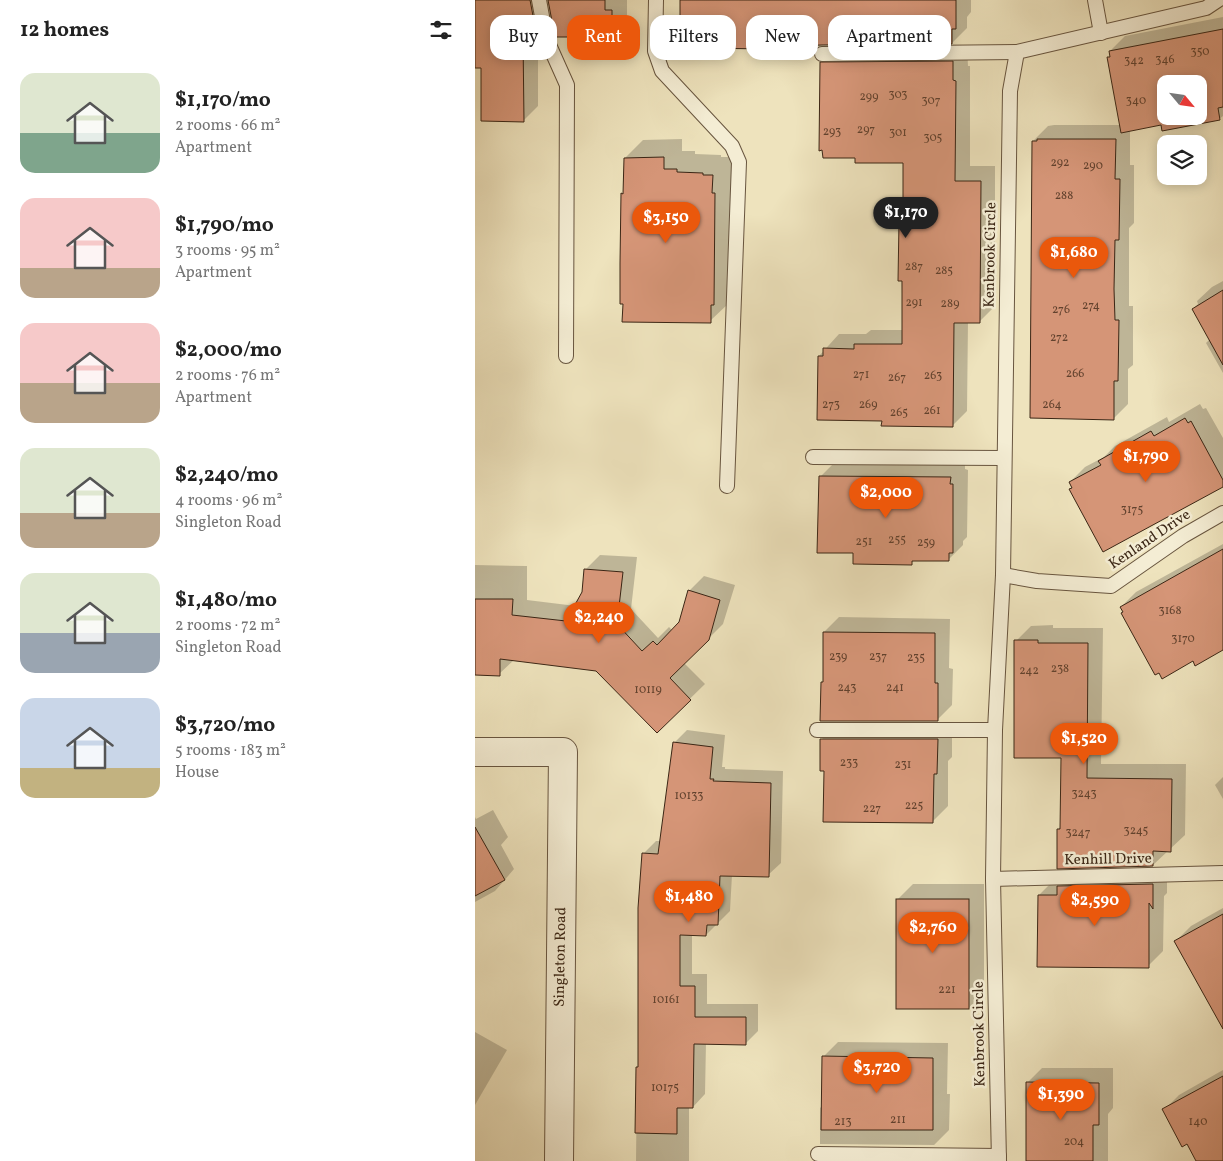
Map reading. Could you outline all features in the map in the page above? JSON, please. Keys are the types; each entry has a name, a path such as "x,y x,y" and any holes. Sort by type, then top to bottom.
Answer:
{"street":[{"name":"Singleton Road","path":"475,752 563,752 559,1161"}],"lane":[{"path":"539,0 547,38 567,85 566,356"},
{"path":"656,0 655,50 662,71 732,146 739,162 727,486"},
{"path":"1095,0 1101,33"},
{"path":"822,54 1017,52 1206,8 1218,0"},
{"name":"Kenbrook Circle","path":"818,1154 999,1158 993,879 995,730 1003,575 1009,91 1017,52"},
{"path":"813,457 1003,458"},
{"name":"Kenland Drive","path":"1003,575 1037,581 1111,586 1183,536 1223,512"},
{"path":"817,730 995,730"},
{"name":"Kenhill Drive","path":"993,879 1223,873"}],"building":[{"path":"475,0 530,0 533,15 490,15 490,60 523,60 524,122 481,121 481,68 475,68"},
{"path":"548,0 605,0 605,10 612,10 612,15 567,15 567,37 557,37 557,15 551,15"},
{"path":"680,0 956,0 956,29 952,29 952,44 951,15 828,15 828,45 818,45 818,15 746,15 746,49 736,49 736,15 680,15"},
{"path":"1223,29 1223,107 1218,108 1220,120 1207,122 1207,75 1157,75 1157,125 1161,125 1121,133 1107,57 1110,57 1109,51"},
{"path":"953,61 953,80 956,81 955,181 981,181 980,323 954,323 953,427 881,426 882,421 817,420 818,356 823,356 823,348 854,349 854,344 902,344 902,281 898,281 899,222 903,222 903,163 855,163 855,158 823,158 822,150 819,151 820,62"},
{"path":"1161,125 1194,125 1162,131"},
{"path":"1037,139 1116,139 1115,179 1120,179 1119,240 1115,240 1114,289 1115,320 1119,320 1118,381 1114,381 1114,420 1030,418 1032,141 1037,141"},
{"path":"664,157 664,169 677,169 677,172 713,175 712,193 715,193 714,305 711,305 711,323 622,322 623,304 620,304 620,264 621,193 623,194 624,158"},
{"path":"1223,290 1223,365 1192,309"},
{"path":"1185,418 1188,423 1191,421 1223,480 1223,487 1103,552 1069,489 1072,488 1069,482 1101,465 1098,461 1151,431 1154,436"},
{"path":"819,476 951,477 950,484 953,484 953,553 949,553 949,561 912,561 912,565 853,564 853,553 817,553"},
{"path":"1223,549 1223,650 1195,666 1193,661 1162,679 1159,673 1155,675 1121,613 1123,612 1120,607"},
{"path":"584,569 623,572 617,624 642,651 653,641 657,645 679,622 688,590 720,600 709,640 670,678 691,700 657,733 596,671 500,659 500,676 475,675 475,599 513,599 512,615 566,621 582,592"},
{"path":"823,632 935,633 935,683 938,683 938,721 820,721 821,682 823,682"},
{"path":"1014,640 1038,640 1038,643 1088,643 1087,778 1172,779 1171,852 1153,851 1153,866 1057,869 1057,829 1060,829 1061,758 1014,758"},
{"path":"820,739 938,739 937,774 934,774 933,823 823,822 824,771 820,771"},
{"path":"673,742 713,747 710,779 714,779 713,781 771,783 769,877 720,876 718,925 707,925 706,936 680,935 680,986 695,986 695,1017 746,1017 746,1045 694,1044 693,1108 677,1108 677,1134 635,1133 636,1067 638,1067 638,908 642,853 658,854"},
{"path":"475,827 505,880 475,896"},
{"path":"1153,884 1153,909 1149,903 1149,968 1037,967 1038,895 1057,895 1057,886"},
{"path":"896,899 969,899 969,1009 896,1009"},
{"path":"1223,914 1223,1029 1174,941"},
{"path":"822,1056 933,1058 933,1130 821,1130"},
{"path":"1223,1076 1223,1161 1196,1161 1187,1144 1182,1147 1162,1109"},
{"path":"1026,1082 1099,1083 1099,1125 1093,1125 1093,1161 1026,1161"}]}
